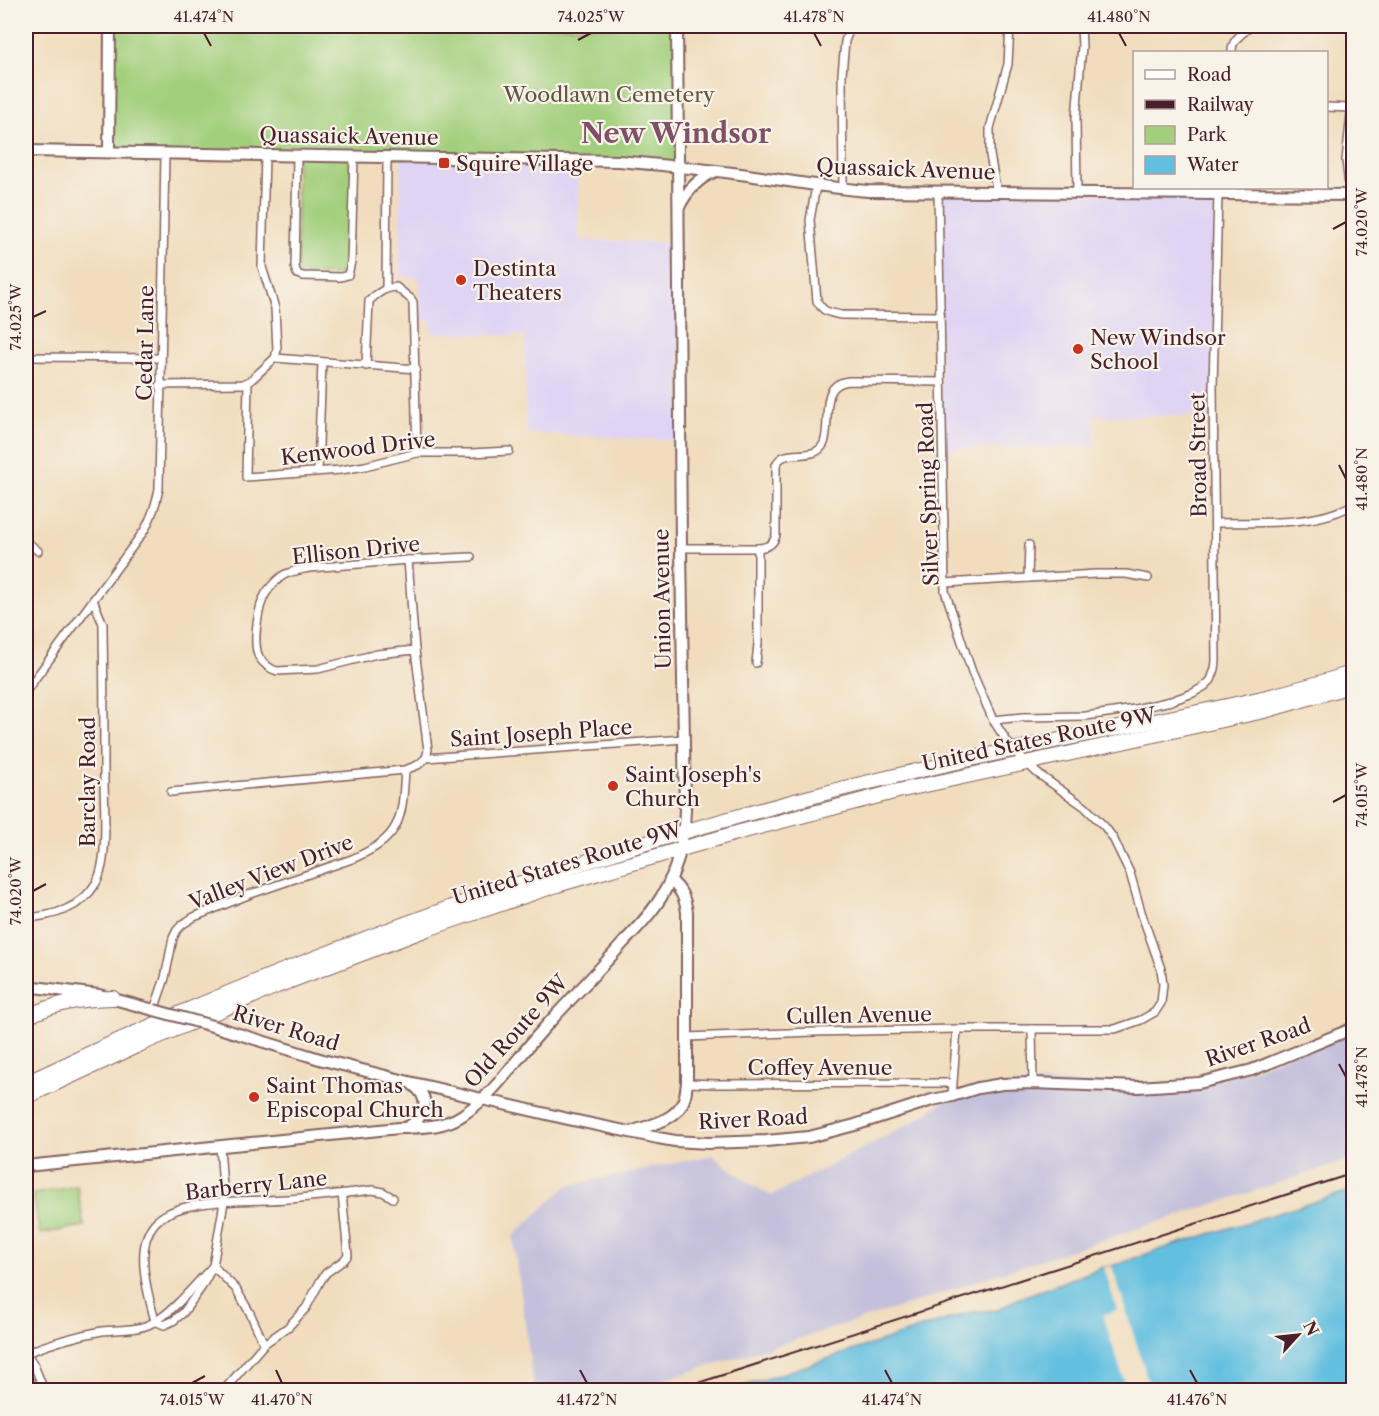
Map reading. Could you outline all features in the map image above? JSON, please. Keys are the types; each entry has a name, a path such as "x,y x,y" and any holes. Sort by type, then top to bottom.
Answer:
{"highway":[{"name":"United States Route 9W","path":"26,1097 194,1020 511,886 683,831 850,787 1012,749 1262,698 1353,672"},
{"name":"United States Route 9W","path":"26,1083 189,1009 273,974 680,849 898,791 1264,711 1353,685"},
{"path":"26,1017 68,1002 113,998"}],"street":[{"path":"109,152 110,26"},
{"name":"Union Avenue","path":"670,880 680,849 685,810 677,26"},
{"path":"843,189 842,74 845,41 850,26"},
{"path":"997,193 990,155 990,128 1008,64 1010,26"},
{"path":"1077,193 1076,118 1082,45 1081,26"},
{"path":"1232,51 1237,38 1251,26"},
{"path":"1352,195 1346,160 1353,87"},
{"path":"1328,107 1351,108"},
{"name":"Quassaick Avenue","path":"26,151 619,161 678,166 816,186 868,191 1352,195"},
{"name":"Cedar Lane","path":"26,691 144,531 155,508 159,489 165,153"},
{"path":"160,385 234,385 248,382 275,358 277,350 275,308 262,267 265,155"},
{"path":"297,155 295,267 297,274 341,277 348,274 351,262 354,156"},
{"path":"386,289 387,156"},
{"path":"679,207 685,195 695,184 701,178 714,172"},
{"path":"816,186 810,219 817,301 821,308 826,312 842,315 940,316"},
{"name":"Silver Spring Road","path":"938,192 945,591 972,672 993,720 1012,749 1037,772 1085,807 1113,838 1130,873 1161,969 1163,984 1161,1003 1155,1012 1126,1026 1115,1029 1032,1029"},
{"name":"Broad Street","path":"993,720 1023,717 1086,717 1135,709 1171,701 1193,693 1211,680 1216,661 1213,386 1218,194"},
{"path":"366,366 369,301 386,289 396,286 413,302 417,453"},
{"path":"26,357 160,358"},
{"path":"275,358 416,369"},
{"path":"318,471 322,362"},
{"path":"681,548 758,548 774,542 776,535 776,465 778,460 785,456 820,450 825,436 831,389 836,384 842,381 941,382"},
{"name":"Kenwood Drive","path":"248,382 246,477 365,466 417,453 509,451"},
{"path":"1215,523 1300,520 1332,513 1353,504"},
{"path":"26,541 38,551"},
{"path":"1028,578 1029,545"},
{"path":"756,663 758,548"},
{"name":"Ellison Drive","path":"415,650 377,654 318,669 284,672 272,670 260,657 257,649 258,618 266,593 285,574 293,571 408,560 471,557"},
{"path":"408,560 415,650 428,750 426,758"},
{"path":"945,583 1096,574 1126,574 1148,578"},
{"name":"Barclay Road","path":"26,918 56,914 79,902 89,894 102,868 104,853 103,624 93,600"},
{"name":"Saint Joseph Place","path":"405,770 418,765 426,758 684,739"},
{"path":"171,792 405,770"},
{"name":"Valley View Drive","path":"154,1010 165,978 173,938 183,924 194,917 248,895 352,859 369,852 382,843 394,831 400,818 405,770"},
{"path":"631,1132 677,1113 683,1103 687,1083 687,912 682,894 670,880"},
{"name":"Old Route 9W","path":"26,1166 448,1123 462,1116 483,1098 645,918 656,905 670,880"},
{"name":"River Road","path":"26,986 113,998 409,1083 631,1132 692,1143 809,1137 932,1100 1002,1084 1138,1087 1199,1083 1251,1070 1353,1028"},
{"path":"952,1096 957,1029"},
{"path":"1032,1029 1033,1083"},
{"name":"Cullen Avenue","path":"687,1037 814,1032 1032,1029"},
{"path":"406,1128 421,1117 424,1107 420,1091 409,1083"},
{"name":"Coffey Avenue","path":"687,1083 952,1083"},
{"path":"155,1321 168,1324 183,1313 213,1266 224,1202 220,1146"},
{"name":"Barberry Lane","path":"155,1321 148,1294 144,1261 146,1239 153,1224 164,1215 186,1207 224,1202 286,1199 373,1190 383,1192 393,1198"},
{"path":"224,1390 264,1344 288,1327 306,1308 326,1273 348,1255 342,1194"},
{"path":"213,1266 236,1289 264,1344"},
{"path":"44,1390 34,1365 26,1353 71,1337 150,1324 174,1306 213,1266"}],"shaded area":[{"path":"401,157 577,160 579,240 679,243 680,441 526,433 525,336 432,333 431,320 421,320 420,279 400,276"},
{"name":"New Windsor School","path":"938,192 1218,194 1213,416 1093,416 1095,446 942,449"},
{"path":"1353,1027 1353,1159 982,1279 921,1301 631,1390 534,1390 513,1236 567,1186 713,1155 745,1180 771,1196 913,1122 952,1096 1033,1083 1199,1083 1252,1070"}],"green space":[{"name":"Woodlawn Cemetery","path":"110,26 678,26 678,167 354,156 348,275 297,274 297,155 109,152"},
{"path":"77,1186 84,1226 40,1234 33,1194"}],"water":[{"path":"1353,1190 1353,1390 732,1390 971,1312 998,1310 1017,1299 1104,1267"}],"pier":[{"path":"1112,1266 1151,1390 1127,1390 1103,1315 1117,1310 1104,1267"}],"railway":[{"path":"676,1390 1354,1173"}],"place":[{"name":"Squire Village","path":"444,163"},
{"name":"Destinta Theaters","path":"461,280"},
{"name":"New Windsor School","path":"1078,349"},
{"name":"Saint Joseph's Church","path":"613,786"},
{"name":"Saint Thomas Episcopal Church","path":"254,1097"}],"district":[{"name":"New Windsor","path":"676,133"}]}
